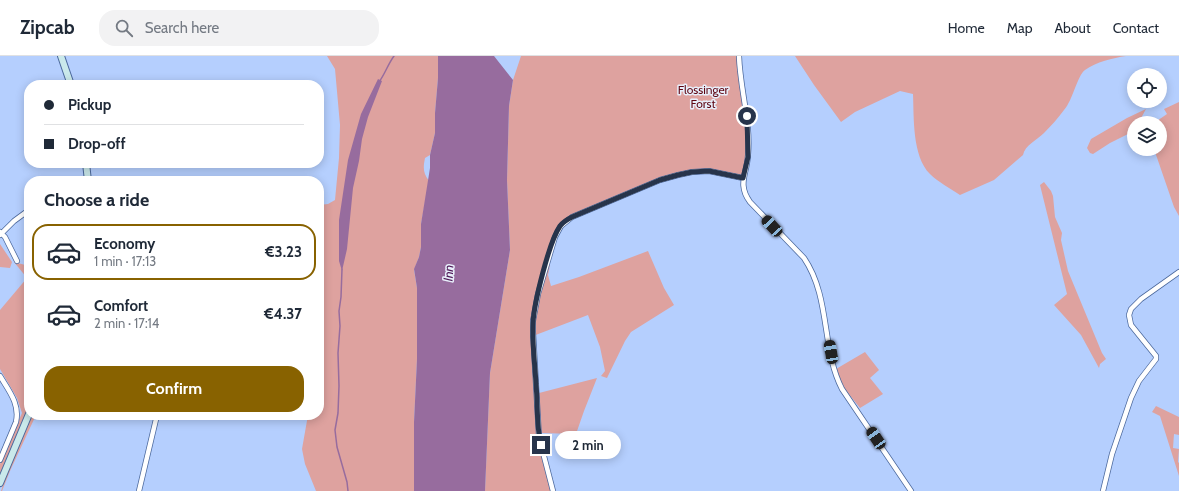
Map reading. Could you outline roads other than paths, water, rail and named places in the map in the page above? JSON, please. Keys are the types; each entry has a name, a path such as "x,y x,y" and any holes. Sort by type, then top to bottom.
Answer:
{"main road":[{"path":"60,56 69,80"},
{"path":"0,483 26,420"}],"street":[{"path":"739,56 739,69 745,103 749,143 747,166 743,178 743,187 747,199 804,258 816,278 836,378 911,491"},
{"path":"554,491 539,437 533,326 540,288 555,237 561,226 572,217 660,180 678,175 709,171 743,178"},
{"path":"17,261 5,237 0,234 14,220 24,213"},
{"path":"1103,491 1112,454 1131,398 1139,381 1156,359 1156,356 1131,325 1129,315 1131,309 1141,299 1179,272"},
{"path":"0,376 15,402 18,416 0,460"},
{"path":"139,491 156,420"}],"water":[{"name":"Inn","path":"438,56 494,56 513,80 509,106 507,180 510,250 490,373 485,491 414,491 417,288 414,269 421,247 421,224 430,168 430,155 435,133"},
{"path":"378,79 382,81 368,117 362,139 353,188 347,249 342,271 339,261 339,220 348,160 361,114"}],"waterway":[{"path":"379,82 394,56"},
{"path":"342,269 339,311 338,413 335,430 337,447 347,482 348,491"}],"park label":[{"name":"Flossinger Forst","path":"703,96"}]}
